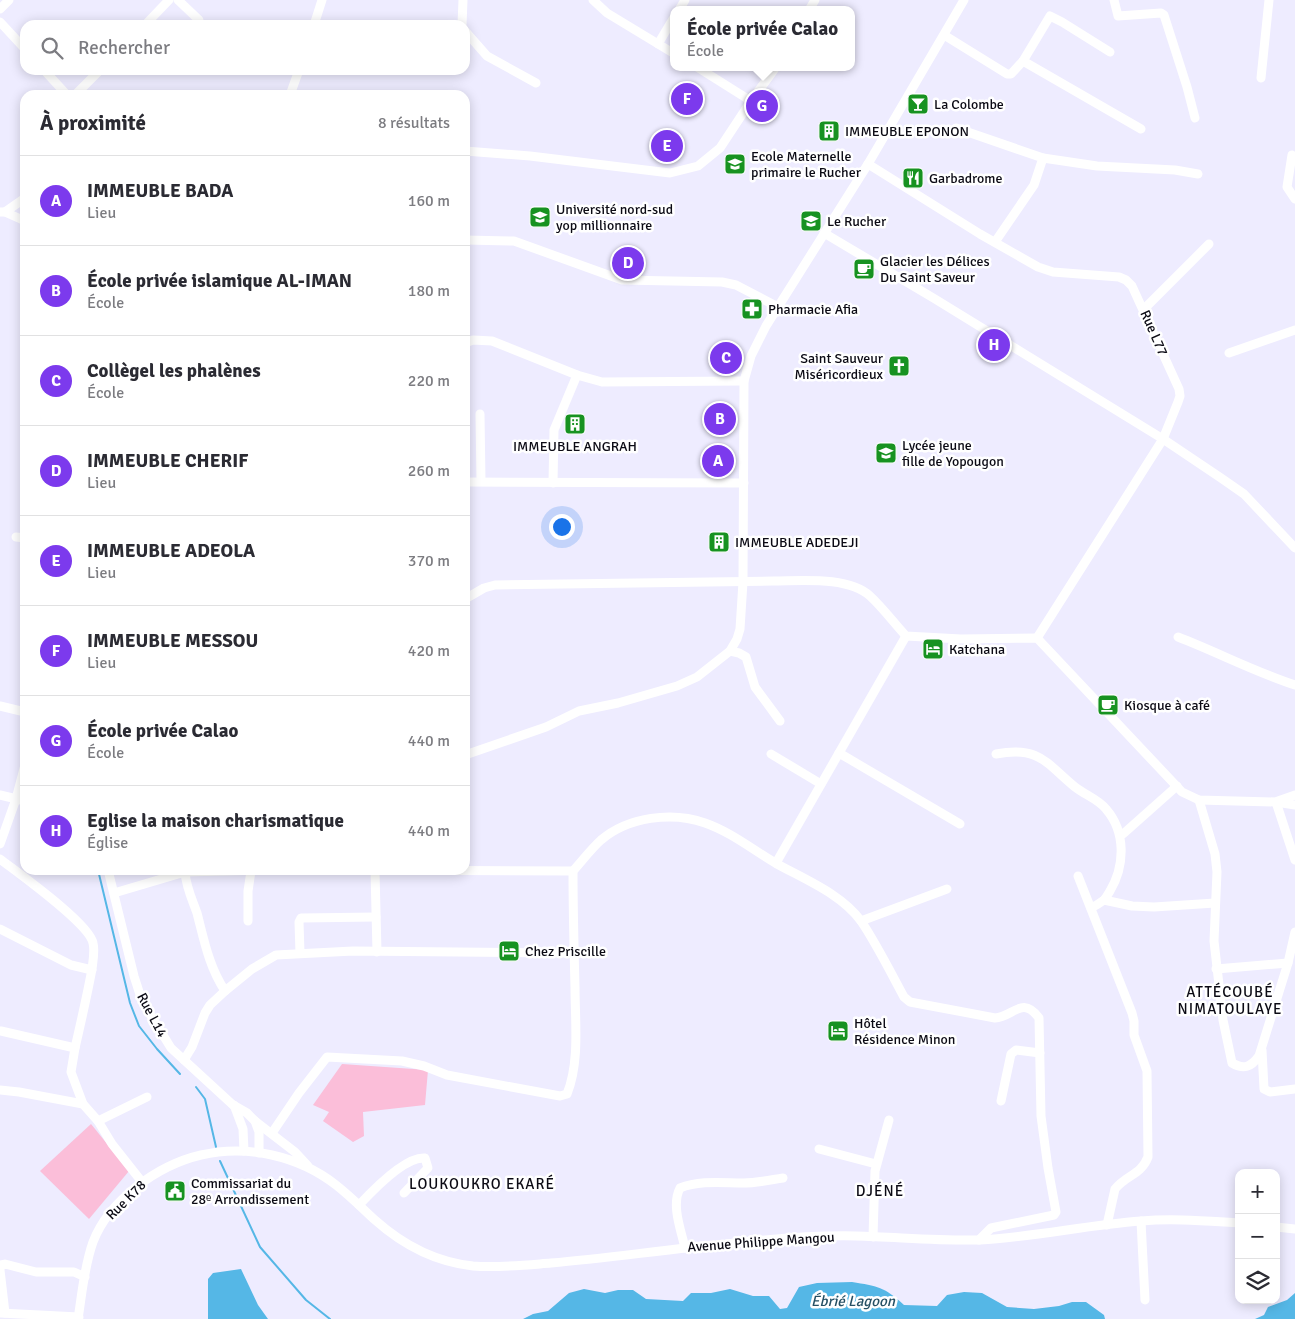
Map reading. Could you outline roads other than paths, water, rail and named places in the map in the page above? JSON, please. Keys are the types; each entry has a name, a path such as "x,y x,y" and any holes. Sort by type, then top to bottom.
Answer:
{"street":[{"path":"0,9 9,0"},
{"path":"150,20 170,0"},
{"path":"178,0 199,20"},
{"path":"316,20 322,0"},
{"path":"462,20 463,0"},
{"path":"593,0 607,13 670,51"},
{"path":"470,753 546,727 579,711 618,703 677,686 697,677 730,651 740,629 743,582 744,381 751,356 766,326 868,164 964,0"},
{"path":"1114,0 1118,16 1161,12 1164,15 1182,69 1195,118"},
{"path":"1261,78 1269,0"},
{"path":"944,35 1007,74 1011,74 1023,61 1050,16 1110,52"},
{"path":"0,22 20,44"},
{"path":"658,44 670,24"},
{"path":"470,37 487,56 536,83"},
{"path":"1023,61 1141,129"},
{"path":"703,71 751,101"},
{"path":"470,151 530,156 670,173 698,166 720,148 773,71"},
{"path":"49,75 62,90"},
{"path":"80,90 95,75"},
{"path":"292,90 297,75"},
{"path":"956,128 1043,158 1097,166 1175,170 1198,174"},
{"path":"1292,155 1287,187 1295,199"},
{"path":"995,242 1034,185 1043,158"},
{"name":"Rue L77","path":"868,164 995,242 1045,270 1119,277 1126,280 1132,286 1144,309 1179,389 1180,396 1163,439 1037,638"},
{"path":"3,212 20,201"},
{"path":"3,212 20,219"},
{"path":"824,234 935,299 1163,439 1244,494 1295,548"},
{"path":"470,240 514,240 622,280 722,282 736,285 778,307"},
{"path":"1144,309 1209,244"},
{"path":"1229,353 1295,330"},
{"path":"470,341 492,341 577,375 612,382 744,381"},
{"path":"553,483 554,430 577,375"},
{"path":"480,414 481,481"},
{"path":"470,482 744,483"},
{"path":"470,596 484,588 495,585 819,581 849,585 860,589 870,596 906,636 960,639 1037,638 1177,786 1190,797 1199,800 1276,802 1295,805"},
{"path":"776,863 906,636"},
{"path":"1178,637 1295,685"},
{"path":"730,651 746,657 755,687 780,721"},
{"path":"0,706 20,711"},
{"path":"996,754 1009,752 1027,753 1045,760 1082,792 1102,805 1111,816 1120,834 1121,864 1115,882 1104,900 1091,908"},
{"path":"839,753 960,824"},
{"path":"771,754 821,784"},
{"path":"1120,834 1123,834 1177,786"},
{"path":"0,795 20,800"},
{"path":"1276,802 1295,795"},
{"path":"1199,800 1215,854 1217,872 1214,941 1223,1020 1232,1063 1239,1067 1248,1066 1255,1062 1259,1056 1288,963 1295,932"},
{"path":"0,844 20,802"},
{"path":"1276,802 1295,860"},
{"path":"272,1133 299,1093 327,1057 402,1061 447,1075 560,1096 567,1094 575,1054 573,871 601,840 622,826 634,821 665,817 704,822 827,891 844,904 861,922 904,997 910,1002 995,1018 1006,1016 1015,1008 1030,1009 1038,1018 1041,1116 1056,1214 991,1228 979,1240"},
{"path":"0,859 20,874"},
{"path":"470,870 573,871"},
{"path":"21,875 55,901 89,932 93,942 94,958 91,983 71,1072 83,1104 98,1121 112,1144 142,1182"},
{"name":"Rue L14","path":"109,875 142,1002 166,1042 233,1105 247,1113 272,1133 295,1152 313,1171"},
{"path":"114,893 175,875"},
{"path":"185,875 187,888 213,969 225,991"},
{"path":"248,921 248,891 250,875"},
{"path":"375,875 377,952"},
{"path":"1078,876 1132,1013 1134,1035 1144,1058 1148,1078 1148,1157 1144,1166 1119,1184 1107,1225"},
{"path":"861,922 947,889"},
{"path":"1104,900 1132,906 1154,907 1215,904"},
{"path":"300,953 299,922 301,918 376,917"},
{"path":"0,929 71,965 92,970"},
{"path":"184,1060 192,1047 205,1013 225,991 269,958 276,955 377,952 574,953"},
{"path":"1216,969 1288,963"},
{"path":"2,1031 75,1048"},
{"path":"1262,1045 1264,1089 1270,1092 1295,1089"},
{"path":"1001,1101 1011,1054 1016,1050 1040,1053"},
{"path":"0,1090 83,1104"},
{"path":"98,1121 147,1097"},
{"name":"Rue L14","path":"233,1105 243,1129 244,1152"},
{"path":"873,1237 876,1164 889,1120"},
{"path":"255,1121 259,1132 260,1153"},
{"path":"819,1149 876,1164"},
{"name":"Rue K78","path":"78,1318 94,1241 106,1220 142,1182 164,1169 193,1157 223,1151 260,1153 285,1158 313,1171"},
{"path":"359,1205 374,1188 399,1168 419,1158 425,1158 428,1168 404,1193"},
{"name":"Avenue Philippe Mangou","path":"313,1171 334,1184 386,1229 412,1246 442,1261 468,1265 540,1264 794,1237 979,1240 1027,1236 1141,1221 1181,1220 1235,1223"},
{"path":"685,1248 677,1204 680,1188 687,1185 760,1182 783,1178"},
{"path":"1141,1221 1145,1300"},
{"path":"1280,1227 1295,1229"},
{"path":"78,1318 2,1313 0,1269 1,1265 4,1264 36,1272 74,1272 85,1277"}],"water":[{"path":"241,1269 258,1305 268,1319 208,1319 208,1279 213,1273"},
{"name":"Ébrié Lagoon","path":"852,1282 880,1288 904,1305 937,1306 947,1295 964,1292 982,1293 1007,1307 1034,1309 1059,1306 1072,1302 1086,1302 1104,1315 1105,1319 523,1319 533,1314 548,1311 569,1293 584,1289 605,1293 618,1290 633,1290 646,1299 683,1301 691,1293 711,1293 730,1289 753,1296 769,1296 780,1309 787,1308 799,1287 817,1283"},
{"path":"1295,1293 1295,1319 1255,1319 1264,1315 1268,1307 1287,1300"}],"waterway":[{"path":"99,875 130,1003 139,1026 180,1074"},
{"path":"196,1087 205,1099 216,1147"},
{"path":"220,1161 260,1247 306,1300 330,1319"}],"place":[{"name":"IMMEUBLE MESSOU","path":"687,99"},
{"name":"La Colombe","path":"918,104"},
{"name":"École privée Calao","path":"762,106"},
{"name":"IMMEUBLE EPONON","path":"829,131"},
{"name":"IMMEUBLE ADEOLA","path":"667,146"},
{"name":"Ecole Maternelle primaire le Rucher","path":"735,164"},
{"name":"Garbadrome","path":"913,178"},
{"name":"Université nord-sud yop millionnaire","path":"540,217"},
{"name":"Le Rucher","path":"811,221"},
{"name":"IMMEUBLE CHERIF","path":"628,263"},
{"name":"Glacier les Délices Du Saint Saveur","path":"864,269"},
{"name":"Pharmacie Afia","path":"752,309"},
{"name":"Eglise la maison charismatique","path":"994,345"},
{"name":"Collègel les phalènes","path":"726,358"},
{"name":"Saint Sauveur Miséricordieux","path":"899,366"},
{"name":"École privée islamique AL-IMAN","path":"720,419"},
{"name":"IMMEUBLE ANGRAH","path":"575,424"},
{"name":"Lycée jeune fille de Yopougon","path":"886,453"},
{"name":"IMMEUBLE BADA","path":"718,461"},
{"name":"IMMEUBLE ADEDEJI","path":"719,542"},
{"name":"Katchana","path":"933,649"},
{"name":"Kiosque à café","path":"1108,705"},
{"name":"Chez Priscille","path":"509,951"},
{"name":"Hôtel Résidence Minon","path":"838,1031"},
{"name":"Commissariat du 28ᵉ Arrondissement","path":"175,1191"}],"district":[{"name":"ATTÉCOUBÉ NIMATOULAYE","path":"1230,1000"},
{"name":"LOUKOUKRO EKARÉ","path":"482,1184"},
{"name":"DJÉNÉ","path":"880,1191"}]}
